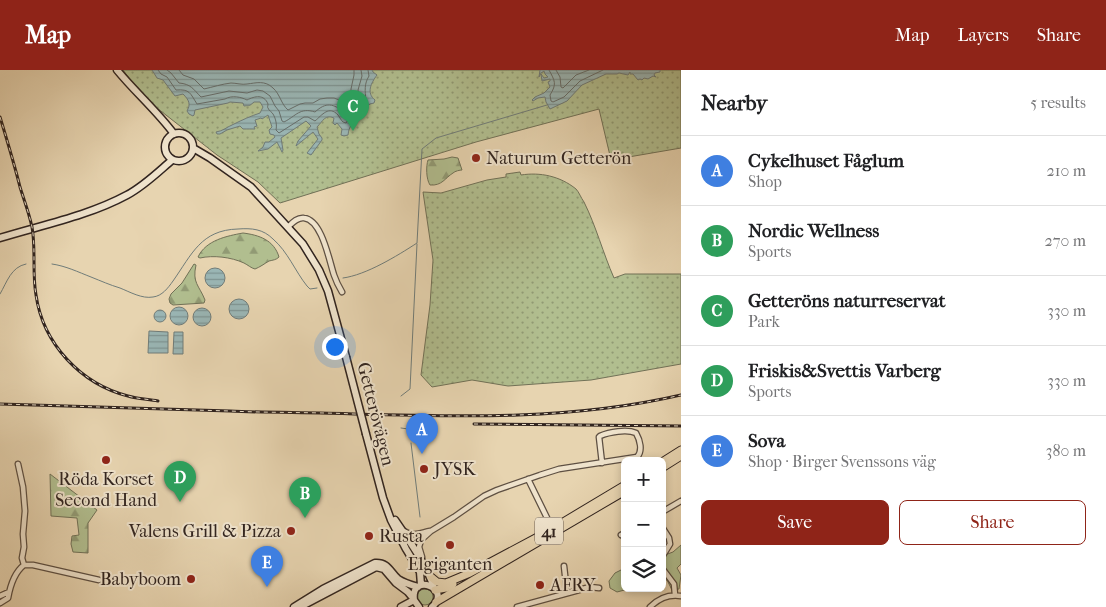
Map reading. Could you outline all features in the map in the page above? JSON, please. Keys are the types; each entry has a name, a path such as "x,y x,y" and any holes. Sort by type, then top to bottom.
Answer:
{"main road":[{"path":"666,459 681,450"},
{"path":"666,465 681,456"},
{"name":"41","path":"434,589 450,586 470,573 551,530 621,487"},
{"name":"41","path":"435,606 464,585 621,493"},
{"name":"41","path":"429,575 437,582 444,583 470,573"}],"street":[{"path":"117,70 131,88 158,114 174,134"},
{"path":"180,133 188,137 192,142 193,148 191,154 178,162 168,156 165,147 167,141 174,134 180,133"},
{"name":"Getterövägen","path":"193,148 250,186 297,236 308,251 324,280 332,303 379,488 391,520 429,575 434,589"},
{"path":"0,238 106,205 126,196 151,179 172,160"},
{"path":"288,227 298,219 311,220 324,241 334,275 342,292"},
{"path":"407,545 421,540 431,531 484,496 502,488 559,469 602,463 638,456 641,450 636,433 626,431 600,436 602,463"},
{"path":"18,464 23,487 25,511 22,558 24,565"},
{"path":"528,479 550,524"},
{"path":"666,510 681,501"},
{"name":"Getterövägen","path":"386,506 402,530 420,572 419,586"},
{"path":"402,530 409,534 431,531"},
{"path":"407,545 417,534"},
{"path":"666,534 670,544 666,551"},
{"path":"421,540 419,547 429,575"},
{"path":"294,607 323,589 379,562 387,565 399,580 419,586 426,585 434,589"},
{"path":"8,604 9,592 18,571 24,565 33,565 99,580"},
{"path":"564,566 567,593"},
{"path":"301,607 376,567 384,569 416,604"},
{"path":"666,573 674,584 675,595"},
{"path":"416,604 414,592 419,586"},
{"path":"516,607 590,587 599,588"},
{"name":"41","path":"434,589 437,595 435,606"},
{"path":"0,596 9,592"},
{"path":"650,607 661,598 675,595 681,596"},
{"path":"0,603 8,598"},
{"path":"402,607 416,604"}],"green space":[{"path":"123,70 681,70 681,148 611,160 599,109 476,142 280,203 258,182 217,155 157,108 141,94"},
{"path":"458,158 462,170 454,172 440,183 430,185 427,172 428,160"},
{"path":"520,172 521,175 535,174 557,178 576,189 588,211 614,278 625,274 681,274 681,364 591,380 508,386 472,380 432,387 421,375 430,305 433,260 423,192 441,193 487,180 506,177 506,174"},
{"path":"243,233 255,235 270,242 279,257 255,269 228,258 198,257 206,246 224,237"},
{"path":"194,264 196,265 195,276 197,284 205,300 204,303 173,305 169,299 171,294 182,283"},
{"path":"50,474 97,510 88,523 88,553 73,552 72,536 79,535 77,518 51,516"},
{"path":"681,545 681,564 677,568 681,575 679,589 672,590 666,580 666,555 673,552"},
{"path":"621,570 621,591 617,592 610,588 609,581 615,573"},
{"path":"422,589 428,589 433,594 431,603 422,605 417,600 417,594"}],"water":[{"path":"152,70 372,70 377,75 370,88 372,97 375,100 374,103 365,108 364,115 353,123 348,135 341,135 342,129 337,123 335,125 333,123 334,118 326,118 317,127 322,140 311,155 307,153 318,139 313,132 296,146 311,126 306,121 281,138 282,152 277,142 268,149 258,151 265,142 269,142 275,137 270,134 269,130 272,127 268,115 262,119 255,120 257,126 254,127 255,129 243,129 240,126 220,134 216,132 260,113 263,107 260,102 244,106 243,103 230,102 195,110 193,116 187,111 189,104 185,96 183,94 175,96 163,80 157,78"},
{"path":"540,70 660,70 660,72 655,73 656,77 653,76 642,80 638,80 630,72 628,75 619,73 606,74 582,85 567,101 550,109 545,97 532,100 550,87 548,82 550,79 542,81 541,74 544,78 548,77 544,71 541,73 539,77"},
{"path":"211,268 219,268 225,274 225,282 219,288 211,288 205,282 205,274"},
{"path":"239,299 246,302 249,309 246,316 239,319 232,316 229,309 232,302"},
{"path":"179,307 185,310 188,316 185,322 179,325 173,322 170,316 173,310"},
{"path":"202,308 208,311 211,317 208,323 202,326 196,323 193,317 196,311"},
{"path":"158,310 162,310 166,316 162,322 158,322 154,318 154,314"},
{"path":"149,331 168,332 168,353 148,353"},
{"path":"174,332 183,332 183,354 173,354"}],"waterway":[{"path":"343,278 371,269 417,243 422,149 436,138 547,105"},
{"path":"52,264 72,269 136,295 153,297 167,289 192,253 206,239 225,230 253,229 261,231 273,239 283,250 307,286 310,289 317,288"},
{"path":"401,396 410,389 417,244"},
{"path":"0,294 13,272 26,264"},
{"path":"401,428 408,429 410,434"},
{"path":"411,443 420,517"}],"railway":[{"path":"0,117 32,227 36,295 40,313 47,330 67,359 80,372 95,382 128,396 158,401"},
{"path":"0,404 477,416 559,413 600,409 681,395"},
{"path":"474,424 681,426"}],"place":[{"name":"Getteröns naturreservat","path":"353,131"},
{"name":"Naturum Getterön","path":"476,158"},
{"name":"Cykelhuset Fåglum","path":"422,454"},
{"name":"Röda Korset Second Hand","path":"106,460"},
{"name":"JYSK","path":"424,469"},
{"name":"Friskis&Svettis Varberg","path":"180,502"},
{"name":"Nordic Wellness","path":"305,518"},
{"name":"Valens Grill & Pizza","path":"291,531"},
{"name":"Rusta","path":"369,536"},
{"name":"Elgiganten","path":"450,545"},
{"name":"Babyboom","path":"191,579"},
{"name":"AFRY","path":"540,585"},
{"name":"Sova","path":"267,587"}]}
